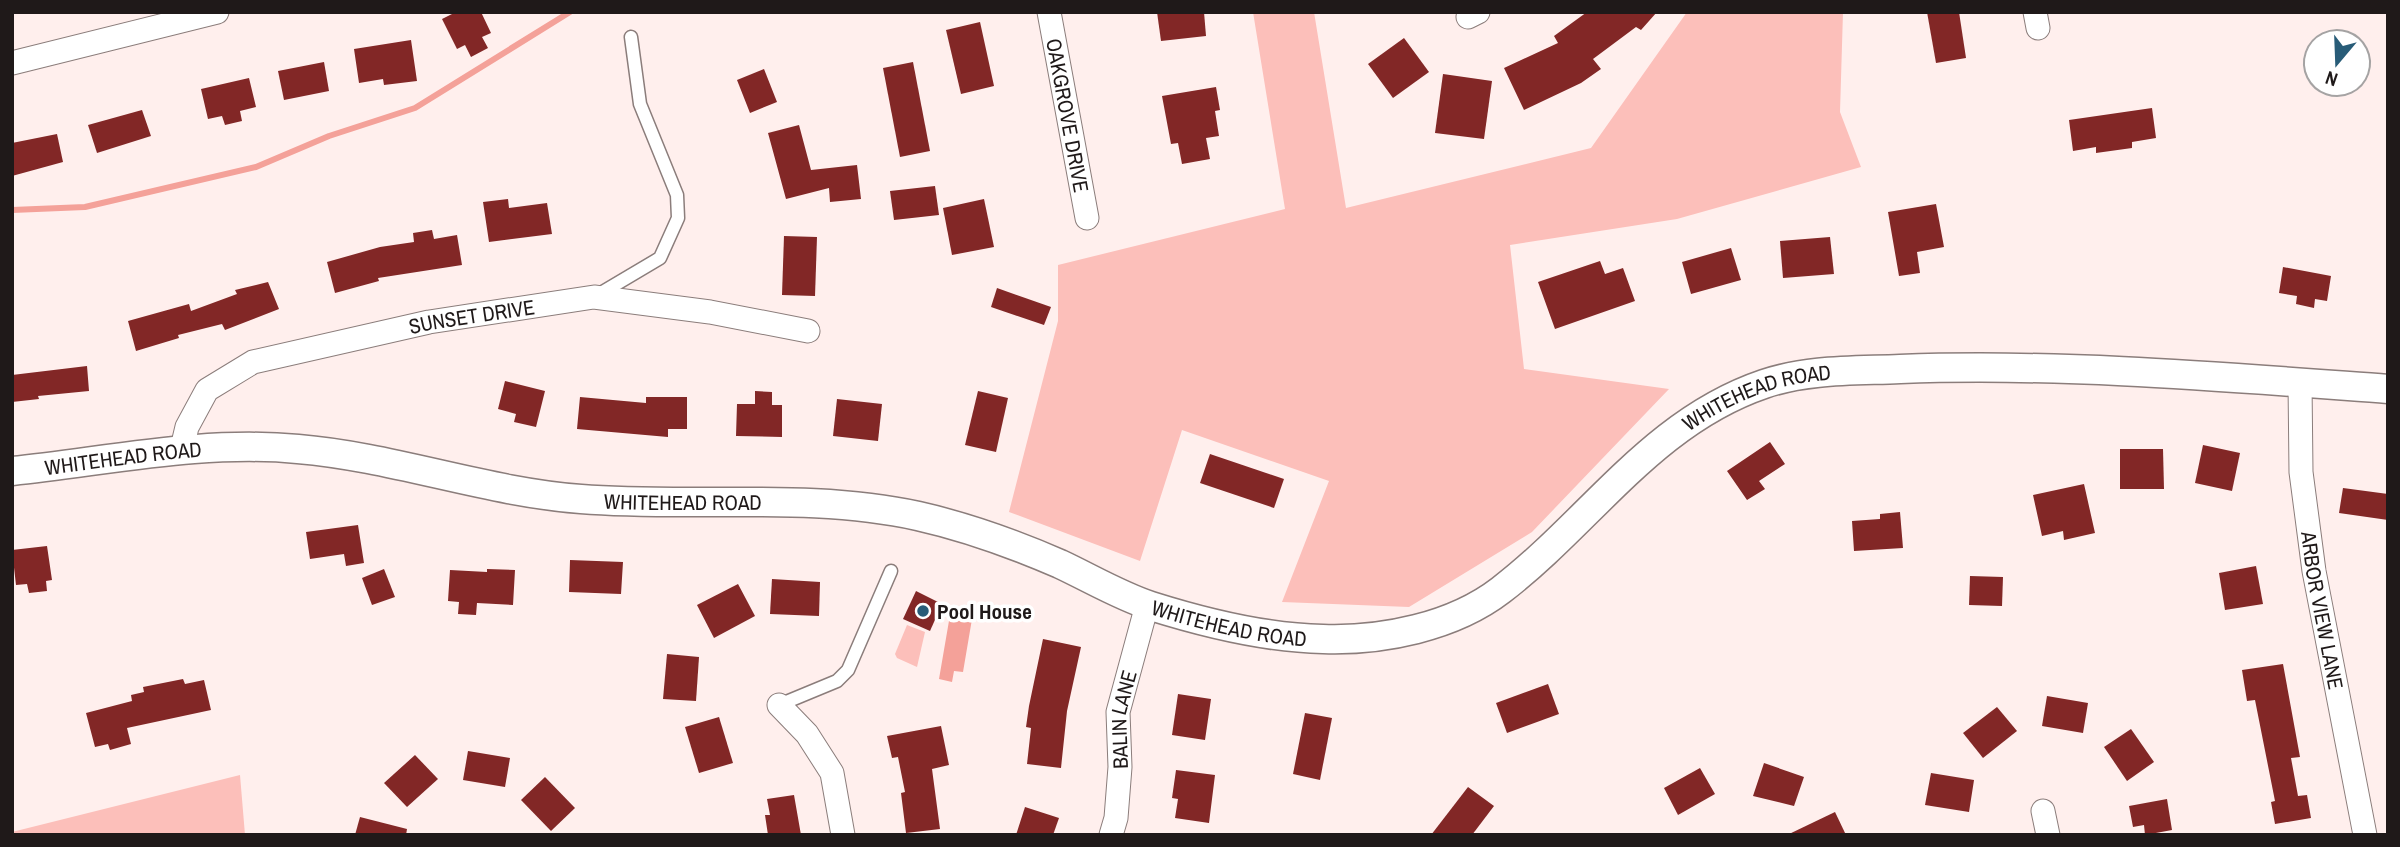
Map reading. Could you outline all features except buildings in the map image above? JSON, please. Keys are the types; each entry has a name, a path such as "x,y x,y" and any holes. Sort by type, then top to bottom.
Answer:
{"street":[{"path":"12,63 217,12"},
{"name":"OAKGROVE DRIVE","path":"1049,12 1087,218"},
{"name":"SUNSET DRIVE","path":"181,449 187,427 207,390 253,362 429,322 594,297 710,312 808,331"},
{"name":"WHITEHEAD ROAD","path":"12,471 94,463 181,449 291,448 358,455 550,497 636,503 734,501 842,506 912,515 969,528 1147,605 1245,629 1324,640 1406,632 1443,621 1496,594 1556,542 1623,474 1669,435 1712,406 1766,383 1817,372 2004,368 2182,374 2388,389"},
{"name":"ARBOR VIEW LANE","path":"2300,383 2301,472 2314,570 2365,835"},
{"name":"BALIN LANE","path":"1111,835 1116,818 1120,767 1118,712 1147,605"},
{"path":"779,705 807,734 832,774 843,835"},
{"path":"2043,811 2048,835"}],"lane":[{"path":"594,297 660,258 678,218 677,195 640,104 631,37"},
{"path":"779,705 836,681 848,670 891,571"}],"shaded area":[{"path":"1253,12 1314,12 1346,208 1591,148 1687,12 1843,12 1840,112 1861,167 1677,219 1510,245 1524,369 1669,389 1532,532 1409,607 1282,602 1329,481 1182,430 1140,561 1009,512 1058,321 1058,265 1285,209"},
{"path":"950,615 972,619 963,672 954,671 952,682 939,679"},
{"path":"907,625 925,632 917,667 897,658 895,654"},
{"path":"240,775 245,835 12,835 12,832"}],"waterway":[{"path":"12,210 85,207 256,167 329,136 415,108 570,12"}],"place":[{"name":"Pool House","path":"923,611"}]}
